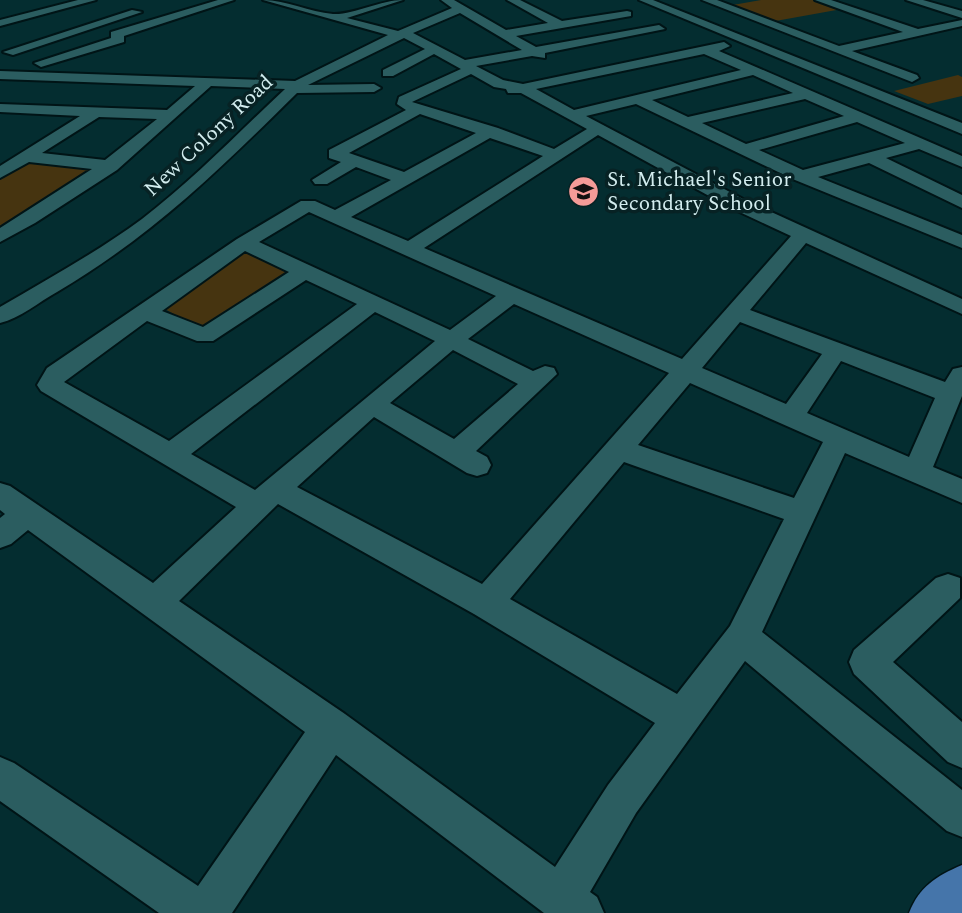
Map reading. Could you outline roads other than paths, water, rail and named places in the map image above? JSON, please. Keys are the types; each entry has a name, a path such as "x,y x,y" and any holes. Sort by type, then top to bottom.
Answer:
{"main road":[{"path":"937,913 962,893"}],"street":[{"path":"0,23 91,0"},
{"path":"0,36 136,0"},
{"path":"22,76 41,63 120,39 115,35 229,0"},
{"path":"296,8 327,0"},
{"path":"315,13 363,0"},
{"path":"335,18 398,0"},
{"path":"446,0 578,76"},
{"path":"514,1 536,0"},
{"path":"644,0 962,129"},
{"path":"707,0 912,78"},
{"path":"720,5 750,0"},
{"path":"820,0 918,32"},
{"path":"911,0 962,15"},
{"path":"254,9 272,1 406,35 465,68 570,115 591,132"},
{"path":"514,1 562,26"},
{"path":"605,5 674,35"},
{"path":"4,51 149,8"},
{"name":"New Colony Road","path":"0,316 77,271 148,223 200,178 295,87 459,9"},
{"path":"823,14 849,9"},
{"path":"504,34 627,15"},
{"path":"771,24 797,19"},
{"path":"406,35 485,23"},
{"path":"837,50 962,23"},
{"path":"558,156 403,102 465,68 659,29"},
{"path":"509,88 747,41"},
{"path":"399,77 386,72 434,49"},
{"path":"706,50 962,162"},
{"path":"4,51 41,63"},
{"path":"103,65 128,73 132,79"},
{"path":"570,115 755,71"},
{"path":"0,75 374,88"},
{"path":"0,118 64,77"},
{"path":"0,236 111,166 206,83"},
{"path":"509,88 800,239 962,317"},
{"path":"687,122 807,94"},
{"path":"640,100 742,150 962,242"},
{"path":"0,108 172,115"},
{"path":"403,178 335,154 419,109"},
{"path":"0,173 96,112"},
{"path":"742,150 857,117"},
{"path":"435,136 462,121"},
{"path":"336,217 492,131"},
{"path":"408,250 558,156 591,132"},
{"path":"801,176 920,144"},
{"path":"29,157 111,166"},
{"path":"870,157 962,202"},
{"path":"321,180 353,162"},
{"path":"682,718 486,603 265,497 170,455 50,384 57,373 244,243 300,208 313,206 962,492"},
{"path":"800,239 962,307"},
{"path":"486,603 800,239"},
{"path":"244,243 540,378 467,458 372,404"},
{"path":"144,312 205,336 303,272"},
{"path":"153,605 265,497 372,404 450,339 513,293"},
{"path":"170,455 373,303"},
{"path":"735,312 837,350 956,384 917,472"},
{"path":"790,417 837,350"},
{"path":"9,514 153,605 331,728 571,905 622,799 742,637 838,439"},
{"path":"620,450 803,513"},
{"path":"948,588 867,662 962,748"},
{"path":"742,637 962,816"},
{"path":"206,913 331,728"},
{"path":"0,777 198,913"}],"place":[{"name":"St. Michael's Senior Secondary School","path":"584,192"}]}
